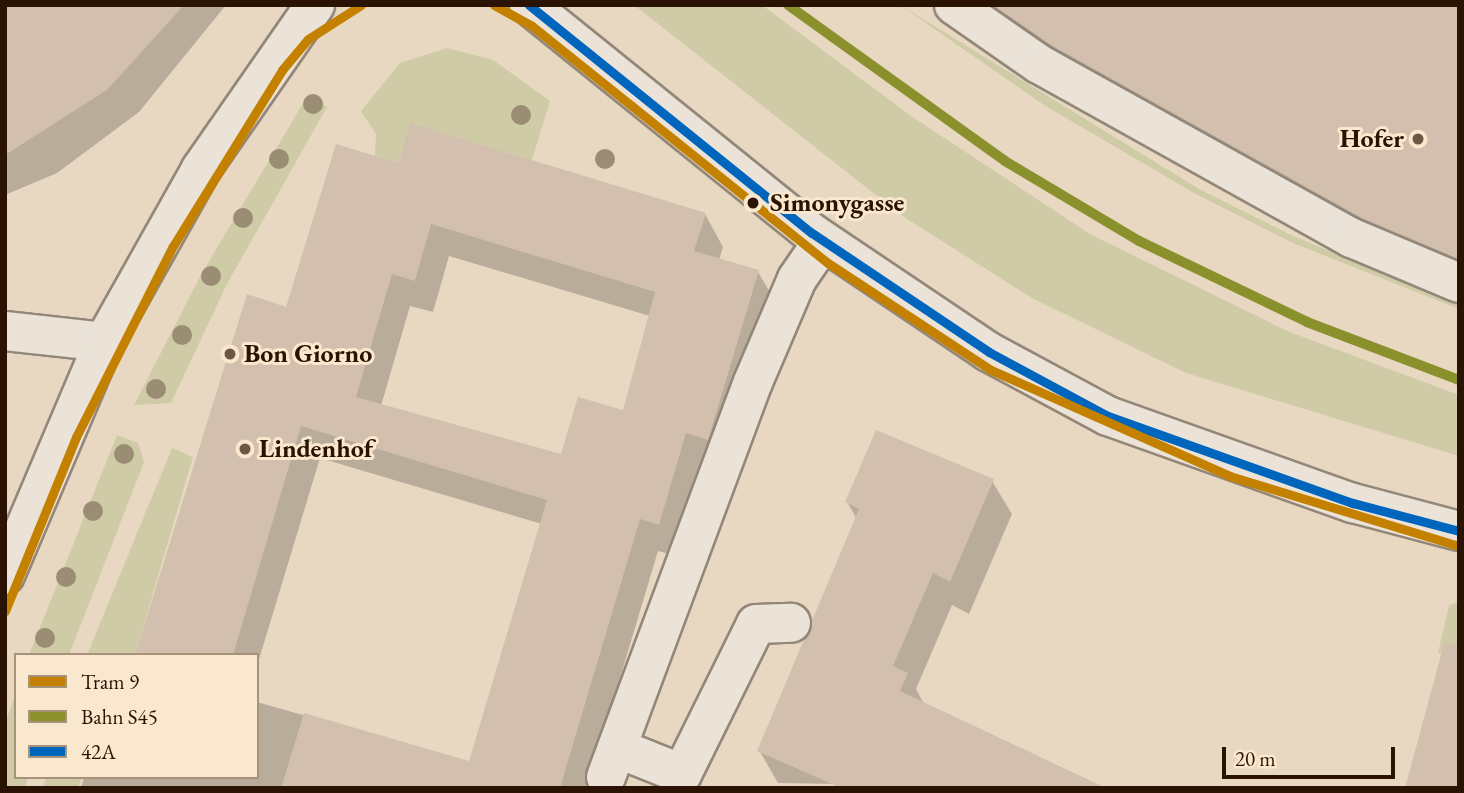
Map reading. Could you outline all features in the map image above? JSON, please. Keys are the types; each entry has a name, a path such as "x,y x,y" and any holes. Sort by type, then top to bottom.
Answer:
{"street":[{"path":"5,575 104,342 201,169 315,5"},
{"path":"529,5 823,241 989,352 1108,416 1353,503 1459,531"},
{"path":"954,5 1039,64 1352,238 1459,282"},
{"path":"791,623 756,624 682,774 611,763 753,382 797,279 823,241"},
{"path":"5,331 104,342"}],"shaded area":[{"path":"634,5 762,5 911,116 1090,234 1287,331 1459,395 1459,456 1186,373 1032,298 904,217"},
{"path":"900,5 1199,189 1295,237 1459,303 1459,309 1293,243 1194,193 1044,105"},
{"path":"447,48 493,60 550,101 532,160 411,124 399,163 375,156 376,134 361,111 400,63"},
{"path":"308,95 327,107 227,284 171,403 134,405 202,273"},
{"path":"117,435 138,443 144,462 70,653 30,653"},
{"path":"172,448 193,457 136,653 88,653"},
{"path":"1459,601 1459,661 1438,653 1449,606"},
{"path":"14,698 14,779 27,779 25,788 5,788 5,723"},
{"path":"45,779 81,779 78,788 43,788"}],"building":[{"path":"5,5 184,5 107,90 5,155"},
{"path":"993,5 1459,5 1459,259 1362,218 1051,45"},
{"name":"Lindenhof","path":"410,123 706,213 694,251 759,270 708,440 686,433 659,525 640,519 560,788 281,788 304,713 469,761 547,500 301,426 234,653 136,653 247,294 286,307 336,144 399,163","holes":["431,224 655,292 623,410 578,397 561,454 356,397 392,274 415,281"]},
{"path":"876,430 994,479 950,582 933,573 893,666 908,673 900,691 1106,788 841,788 757,751 859,509 845,502"},
{"path":"1444,644 1459,646 1459,788 1405,788"}],"tram line":[{"name":"9","path":"5,611 76,437 173,246 282,70 308,39 361,5"},
{"name":"9","path":"494,5 532,26 828,263 991,370 1230,476 1459,546"}],"rail line":[{"name":"S45","path":"788,5 1005,161 1139,241 1307,322 1459,380"}],"transit line":[{"name":"42A","path":"529,5 812,233 989,352 1108,416 1353,503 1459,531"}],"place":[{"name":"Hofer","path":"1418,139"},
{"name":"Simonygasse","path":"753,203"},
{"name":"Bon Giorno","path":"230,354"},
{"name":"Lindenhof","path":"245,449"}]}
